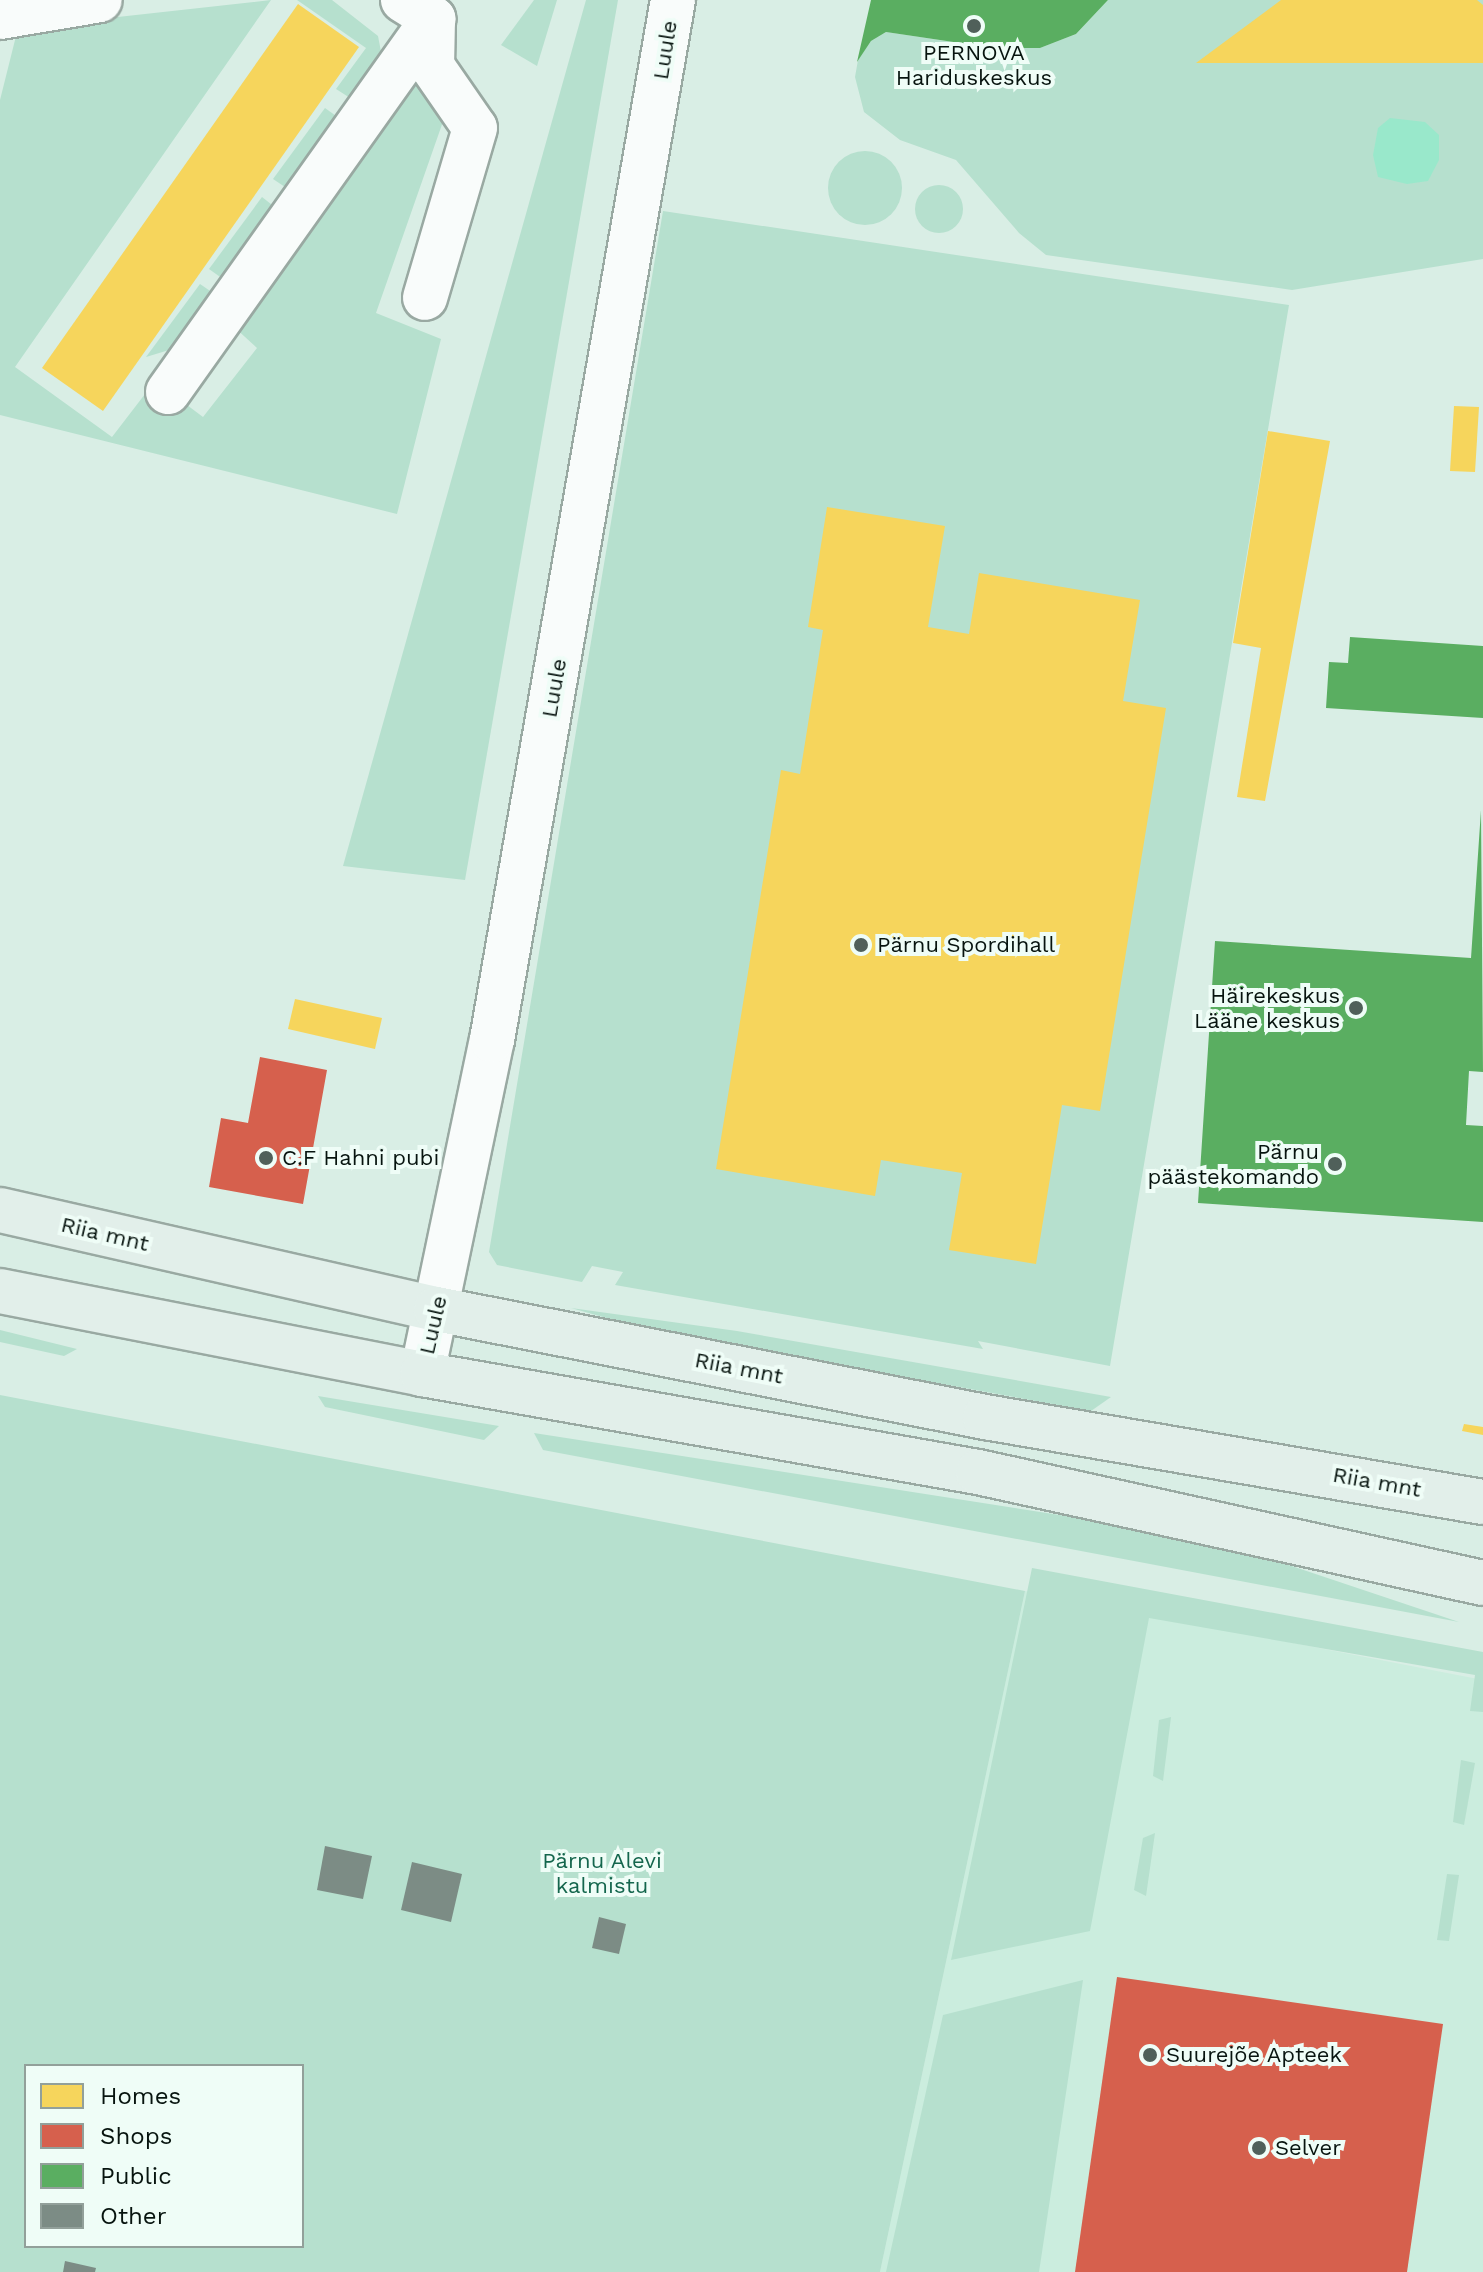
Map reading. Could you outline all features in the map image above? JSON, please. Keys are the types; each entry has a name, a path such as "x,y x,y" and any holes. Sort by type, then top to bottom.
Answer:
{"main road":[{"name":"Riia mnt","path":"0,1210 436,1309 985,1417 1483,1502"},
{"path":"0,1291 422,1374 978,1472 1483,1583"}],"street":[{"path":"0,17 100,0"},
{"name":"Luule","path":"422,1374 492,1040 673,0"},
{"path":"418,10 432,66 475,128 425,298"},
{"path":"168,392 418,10"}],"shaded area":[{"path":"1390,118 1425,122 1439,135 1439,160 1428,181 1407,184 1378,177 1373,155 1378,128"},
{"path":"1025,1591 1483,1680 1483,2272 880,2272"}],"green space":[{"path":"271,0 15,367 112,437 155,381 203,417 257,348 233,326 415,73 446,113 376,313 441,339 397,514 0,415 0,100 18,28"},
{"path":"297,0 332,0 378,36 383,62 358,103 336,89 366,48"},
{"path":"534,0 557,0 537,66 501,45"},
{"path":"586,0 618,0 465,880 343,866"},
{"path":"1108,0 1483,0 1483,259 1292,290 1046,255 1019,233 956,160 900,140 864,112 855,77 858,60 871,41 886,32 994,48 1040,48 1076,34"},
{"path":"325,108 343,121 294,193 273,179"},
{"path":"858,151 872,151 886,157 896,167 902,188 896,209 886,219 872,225 858,225 844,219 834,209 828,195 828,181 834,167 844,157"},
{"path":"939,185 956,192 963,209 956,226 939,233 922,226 915,209 922,192"},
{"path":"262,197 281,212 230,284 209,269"},
{"name":"Pärnu Spordihall","path":"663,211 1289,305 1110,1366 978,1341 983,1349 615,1285 623,1272 592,1266 582,1282 497,1265 489,1252"},
{"path":"200,284 216,295 179,347 146,357"},
{"path":"571,1308 737,1331 1111,1397 1091,1411 656,1332"},
{"path":"0,1330 77,1349 64,1356 0,1342"},
{"name":"Pärnu Alevi kalmistu","path":"0,1395 1025,1591 880,2272 0,2272"},
{"path":"318,1396 499,1426 484,1440 325,1407"},
{"path":"534,1433 1124,1525 1268,1558 1459,1622 543,1450"},
{"path":"1032,1568 1483,1652 1483,1712 1470,1711 1475,1675 1149,1618 1090,1931 951,1960"},
{"path":"1171,1717 1163,1781 1153,1776 1159,1720"},
{"path":"1461,1760 1475,1763 1464,1825 1453,1822"},
{"path":"1155,1833 1146,1896 1134,1890 1143,1838"},
{"path":"1447,1874 1459,1875 1449,1941 1437,1940"},
{"path":"1083,1980 1039,2272 886,2272 943,2015"}],"building: Homes":[{"path":"1281,0 1477,0 1483,5 1483,63 1196,63"},
{"path":"298,4 359,47 103,411 42,368"},
{"path":"1454,406 1479,407 1475,472 1450,471"},
{"path":"1268,431 1330,441 1265,801 1237,797 1261,648 1233,643"},
{"path":"827,507 945,526 928,627 969,634 979,573 1140,600 1123,701 1166,708 1100,1111 1062,1105 1036,1264 949,1250 962,1173 881,1160 875,1196 716,1169 781,770 800,774 823,630 808,627"},
{"path":"295,999 382,1018 375,1049 288,1029"},
{"path":"1464,1424 1483,1427 1483,1435 1462,1431"}],"building: Shops":[{"path":"260,1057 327,1070 303,1204 209,1187 221,1118 248,1123"},
{"name":"Selver","path":"1117,1977 1443,2024 1407,2272 1075,2272"}],"building: Public":[{"name":"PERNOVA Hariduskeskus","path":"871,0 1108,0 1076,34 1040,48 994,48 886,32 871,41 857,62"},
{"path":"1350,637 1483,646 1483,718 1326,708 1329,662 1348,663"},
{"path":"1481,810 1483,1072 1469,1071 1466,1125 1483,1126 1483,1222 1198,1203 1215,941 1471,958"}],"building: Other":[{"path":"325,1846 372,1856 363,1899 317,1890"},
{"path":"412,1862 462,1874 451,1922 401,1910"},
{"path":"599,1917 626,1924 619,1954 592,1948"},
{"path":"65,2261 96,2268 95,2272 63,2272"}],"place":[{"name":"PERNOVA Hariduskeskus","path":"974,26"},
{"name":"Pärnu Spordihall","path":"861,945"},
{"name":"Häirekeskus Lääne keskus","path":"1356,1008"},
{"name":"C.F Hahni pubi","path":"266,1158"},
{"name":"Pärnu päästekomando","path":"1335,1164"},
{"name":"Suurejõe Apteek","path":"1150,2055"},
{"name":"Selver","path":"1259,2148"}]}
